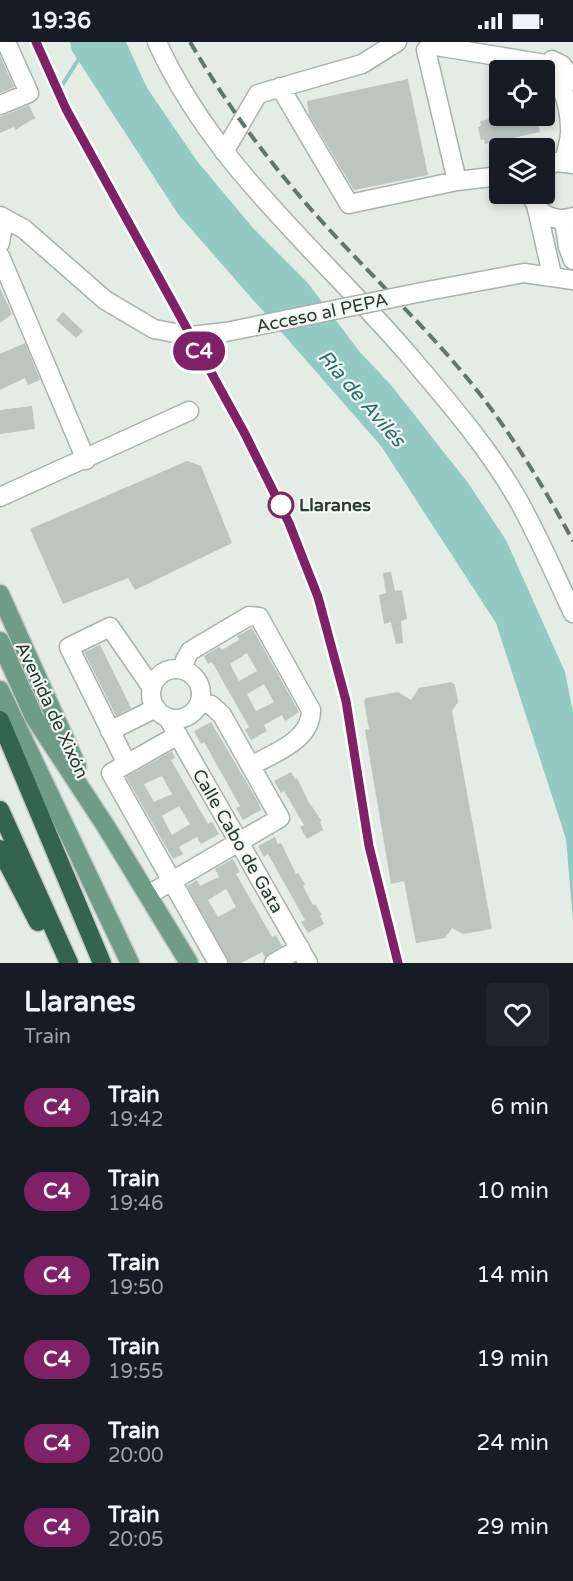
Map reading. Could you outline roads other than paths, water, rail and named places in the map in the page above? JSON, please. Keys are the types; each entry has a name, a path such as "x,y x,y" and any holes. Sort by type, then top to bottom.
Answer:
{"highway":[{"path":"0,720 102,963"},
{"path":"0,810 69,963"},
{"path":"0,849 60,963"}],"main road":[{"name":"Avenida de Xixón","path":"0,594 39,685 105,825"},
{"name":"Avenida de Xixón","path":"0,641 34,717 105,825 189,963"},
{"path":"0,682 27,744"},
{"path":"0,690 130,963"}],"street":[{"path":"0,105 29,93 6,42"},
{"path":"157,42 195,112 260,197 406,353 478,441 516,498 573,613"},
{"path":"224,152 258,94 362,64 397,42"},
{"path":"404,42 412,48 434,46 544,64 553,70 563,94 570,129 568,163"},
{"path":"477,42 493,49 544,55 562,65 573,81"},
{"path":"434,46 457,181"},
{"path":"280,87 349,204 457,181 489,177"},
{"path":"536,204 552,275"},
{"path":"537,204 545,216 569,218 568,247 573,260"},
{"path":"0,243 1,219"},
{"name":"Acceso al PEPA","path":"1,219 24,229 105,300 154,329 191,336 226,332 524,273 552,275 573,280"},
{"path":"0,256 86,460"},
{"path":"0,497 86,460 189,411"},
{"path":"184,670 185,660 190,651 249,616 259,618 311,710 308,728 294,741 251,766"},
{"path":"152,688 110,627 69,647 110,731 119,769 172,881 218,963"},
{"path":"173,669 184,670 195,677 201,690 200,702 191,714 178,719 162,713 151,696 152,688 162,672 173,669"},
{"path":"148,895 280,818 222,715 211,705 200,702"},
{"path":"110,731 162,713"},
{"name":"Calle Cabo de Gata","path":"162,713 178,735 304,955"},
{"path":"119,769 178,735"},
{"path":"274,963 304,955"}],"water":[{"name":"Ría de Avilés","path":"70,42 126,42 147,88 197,161 253,228 307,282 359,351 391,385 468,483 506,540 565,672 573,712 573,921 566,839 496,623 381,446 178,214 72,51"}],"waterway":[{"path":"63,84 80,57"}],"railway":[{"path":"36,42 66,109 281,505 318,598 346,701 369,846 398,963"},
{"path":"190,42 213,80 278,170 315,214 440,346 486,402 532,470 573,541"}],"train":[{"name":"C4","path":"36,42 66,109 245,434 289,523 318,597 346,701 369,846 398,963"}],"place":[{"name":"Llaranes","path":"281,505"}]}
